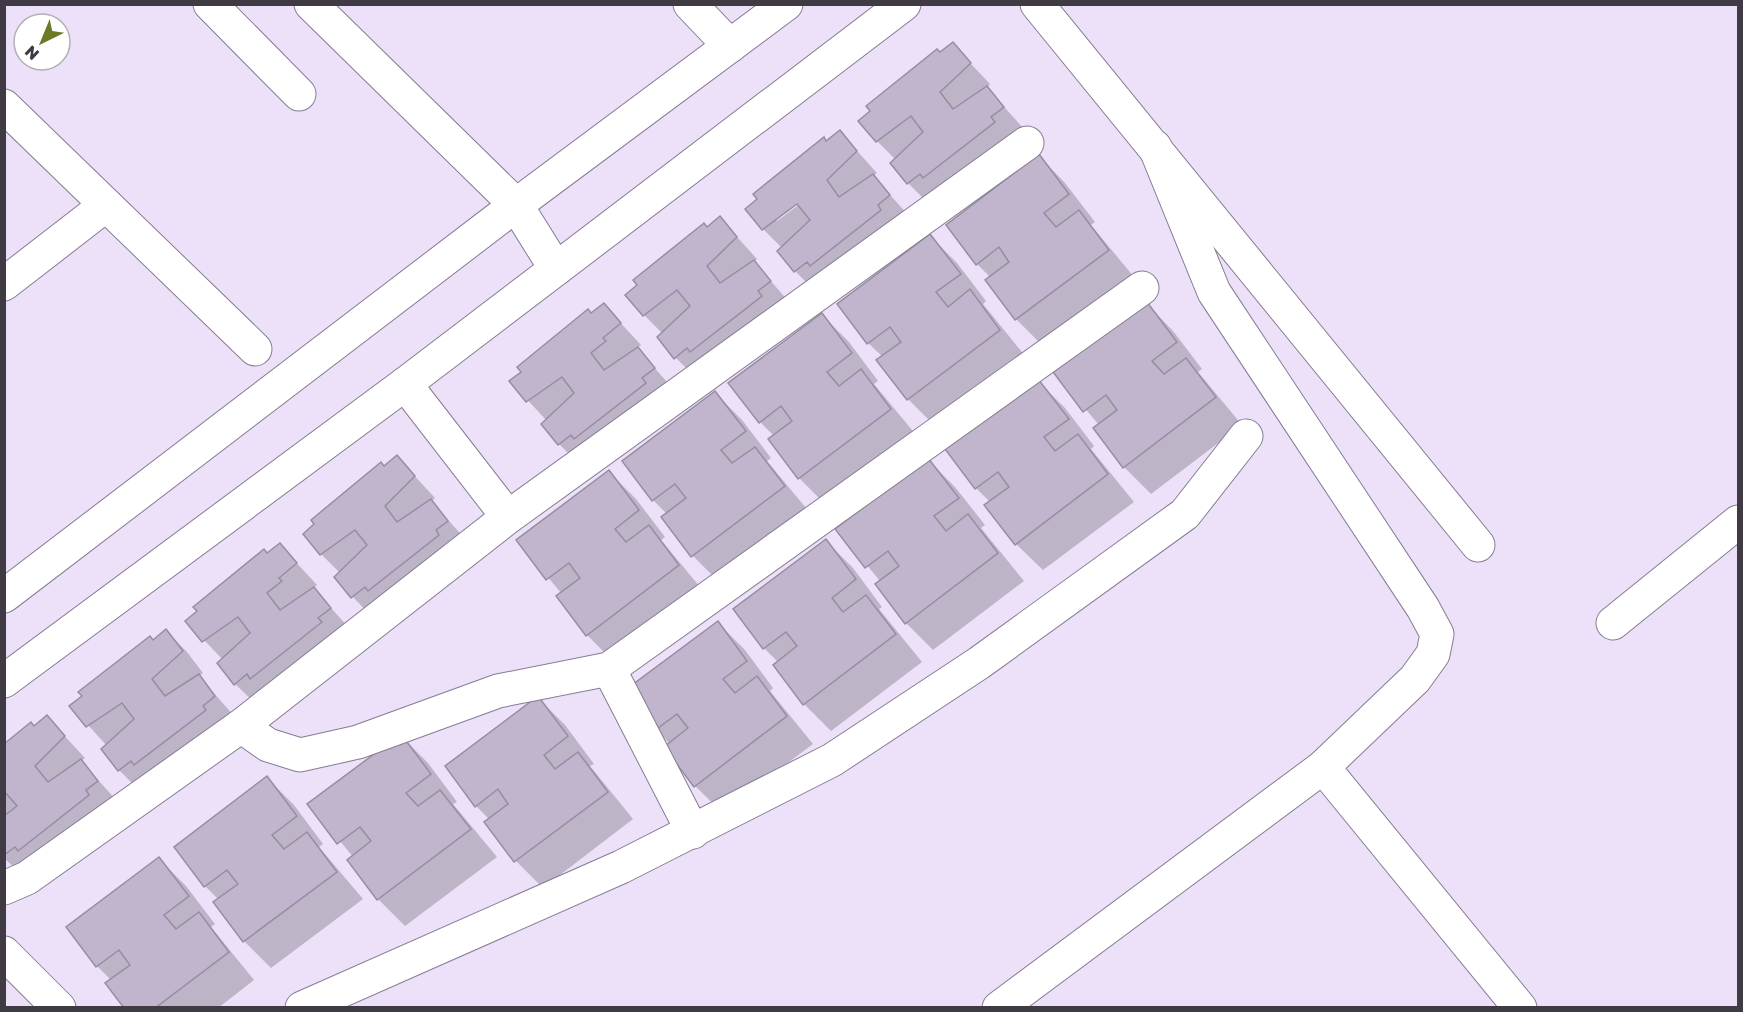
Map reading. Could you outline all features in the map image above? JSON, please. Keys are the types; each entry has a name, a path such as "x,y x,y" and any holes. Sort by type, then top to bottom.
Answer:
{"street":[{"path":"210,4 299,94"},
{"path":"310,4 516,205 556,269"},
{"path":"4,596 516,205 786,4"},
{"path":"4,681 405,384 904,4"},
{"path":"1037,4 1478,545"},
{"path":"697,7 730,46"},
{"path":"4,106 255,349"},
{"path":"4,888 27,878 240,726 508,517 1027,143"},
{"path":"999,1008 1323,767 1415,679 1433,654 1437,634 1423,608 1214,292 1155,147"},
{"path":"4,284 106,205"},
{"path":"240,726 268,745 300,755 358,742 498,691 609,669 1142,288"},
{"path":"405,384 508,517"},
{"path":"302,1008 621,867 832,760 979,663 1185,513 1246,436"},
{"path":"1613,623 1738,522"},
{"path":"609,669 693,832"},
{"path":"1323,767 1520,1008"},
{"path":"4,953 59,1008"}],"building":[{"path":"953,42 971,63 940,92 953,109 987,86 1004,107 991,117 995,122 923,178 920,174 907,184 890,163 923,132 911,116 876,142 858,121 870,111 866,106 937,49 940,52"},
{"path":"840,130 857,151 827,180 839,197 873,174 890,195 878,205 881,210 810,266 807,262 794,272 777,251 810,220 797,204 762,230 745,209 757,199 753,194 824,137 826,141"},
{"path":"1039,154 1069,194 1044,213 1056,227 1079,210 1109,250 1015,320 985,280 1009,262 999,247 976,265 946,225"},
{"path":"720,216 737,237 707,266 720,283 754,260 771,281 758,291 762,296 690,352 687,348 674,359 657,337 690,306 677,290 643,316 625,295 637,285 633,280 704,223 707,227"},
{"path":"930,234 961,274 936,292 948,307 970,289 1000,330 907,400 876,360 901,342 890,327 867,344 837,304"},
{"path":"1147,302 1177,342 1152,361 1164,374 1186,358 1216,397 1123,468 1093,428 1117,410 1106,395 1083,412 1053,372"},
{"path":"604,303 621,323 603,338 606,341 591,353 604,370 638,347 655,368 642,378 646,383 574,439 571,435 558,445 541,424 574,393 562,377 526,402 509,381 521,372 517,367 588,309 591,313"},
{"path":"822,313 852,353 827,372 839,386 861,369 891,409 798,479 768,439 792,421 781,406 759,423 728,383"},
{"path":"1038,379 1069,419 1044,437 1055,451 1078,434 1108,474 1015,545 984,505 1009,487 998,472 975,489 945,449"},
{"path":"715,391 746,431 721,450 732,463 755,447 785,486 691,557 661,517 686,498 675,484 652,501 622,461"},
{"path":"397,455 415,476 385,506 397,522 431,499 448,521 436,530 439,535 368,591 365,587 351,598 334,577 367,545 355,530 320,555 303,534 314,524 311,520 381,462 384,466"},
{"path":"928,458 959,498 934,516 946,531 968,514 998,553 905,624 875,584 899,566 888,551 865,568 835,529"},
{"path":"609,470 639,510 615,529 626,542 649,525 679,565 586,636 556,596 580,578 569,563 546,580 516,540"},
{"path":"826,539 856,579 832,598 843,612 866,595 896,634 803,705 773,665 797,646 786,632 763,649 733,609"},
{"path":"280,543 297,563 279,578 282,581 267,593 280,610 314,587 331,608 318,618 322,622 250,679 247,674 234,685 217,663 250,633 238,617 202,642 185,621 197,611 193,607 264,549 267,553"},
{"path":"718,621 747,661 723,679 735,693 757,676 787,716 694,787 664,747 688,728 677,714 654,731 624,691"},
{"path":"166,629 183,651 152,679 165,696 199,674 215,696 203,706 206,710 134,765 131,761 118,771 101,749 134,719 122,703 86,727 69,706 82,696 78,692 150,636 153,640"},
{"path":"538,696 568,736 544,755 555,769 578,752 608,792 514,862 484,822 508,804 498,789 475,807 445,766"},
{"path":"47,715 65,736 35,766 48,782 81,759 98,781 86,790 89,795 18,851 15,847 4,855 4,816 17,806 4,791 4,744 31,722 34,726"},
{"path":"401,734 431,774 406,793 418,806 440,790 471,829 377,900 347,860 371,841 360,827 337,844 307,804"},
{"path":"267,776 297,816 272,835 284,849 307,832 337,872 243,942 213,902 238,884 227,870 204,887 174,847"},
{"path":"159,857 189,896 164,915 176,929 199,912 229,952 155,1008 124,1008 105,983 130,965 119,950 96,967 66,927"}]}
